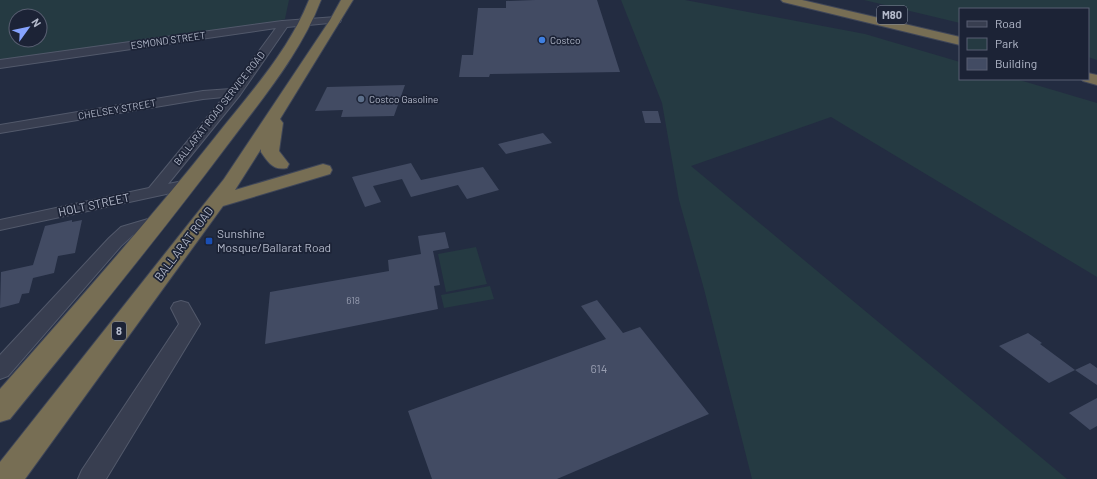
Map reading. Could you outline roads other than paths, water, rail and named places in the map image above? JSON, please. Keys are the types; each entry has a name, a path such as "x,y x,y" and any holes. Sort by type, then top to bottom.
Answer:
{"highway":[{"path":"0,410 188,185 295,42 315,0"},
{"name":"BALLARAT ROAD","path":"6,479 240,169 336,20 347,0"},
{"path":"773,0 885,22"},
{"name":"M80","path":"787,0 959,41"},
{"name":"M80","path":"824,0 959,31"},
{"path":"836,0 959,31"},
{"path":"278,110 270,152 280,164"},
{"path":"216,202 323,170"}],"street":[{"name":"ESMOND STREET","path":"0,64 282,24 306,21 336,20"},
{"name":"BALLARAT ROAD SERVICE ROAD","path":"155,192 158,186 188,148 235,92 282,27 282,24"},
{"name":"CHELSEY STREET","path":"0,129 209,94 235,92"},
{"name":"HOLT STREET","path":"0,225 188,185"},
{"path":"0,370 115,242 127,231 158,221"},
{"path":"91,479 190,324 181,308"}],"place":[{"name":"Costco","path":"542,40"},
{"name":"Costco Gasoline","path":"361,99"},
{"name":"Sunshine Mosque/Ballarat Road","path":"209,241"}]}
